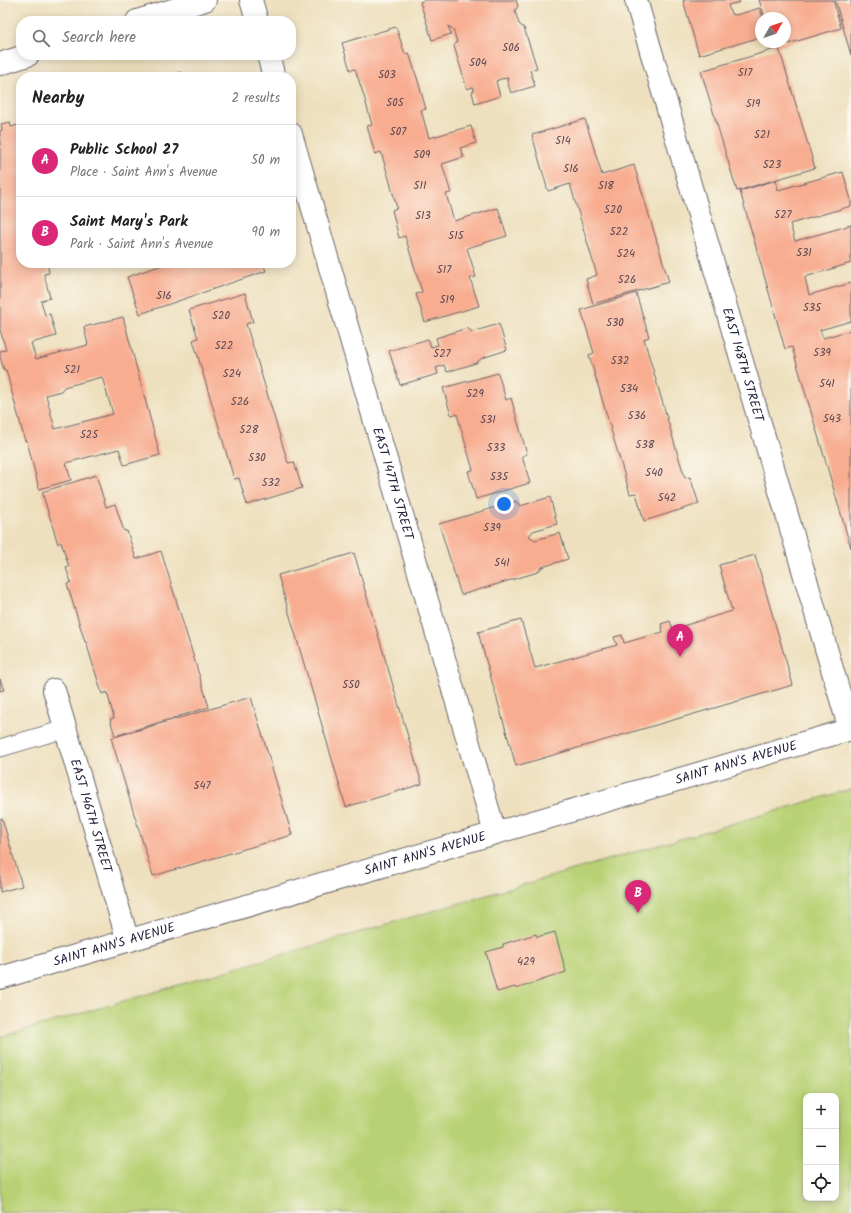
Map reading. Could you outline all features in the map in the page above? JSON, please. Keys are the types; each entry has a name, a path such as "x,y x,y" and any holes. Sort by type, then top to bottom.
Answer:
{"street":[{"path":"154,16 205,0"},
{"path":"251,0 256,16"},
{"name":"EAST 148TH STREET","path":"636,0 851,729"},
{"path":"0,64 16,59"},
{"path":"269,60 273,72"},
{"name":"EAST 147TH STREET","path":"296,151 495,833"},
{"name":"EAST 146TH STREET","path":"54,690 128,941"},
{"name":"SAINT ANN'S AVENUE","path":"0,978 851,729"}],"lane":[{"path":"0,748 65,729"}],"green space":[{"path":"851,789 851,1213 0,1213 0,1037"}],"building":[{"path":"425,0 516,0 518,6 515,11 519,24 524,28 537,68 530,70 535,86 511,93 507,81 508,78 501,79 496,81 500,96 475,104 472,92 474,91 473,87 467,89 454,46 457,42 453,29 448,26 451,34 432,40 420,2"},
{"path":"683,0 739,0 740,2 728,5 731,14 736,15 760,8 761,12 755,12 755,39 699,55"},
{"path":"759,0 833,0 841,28 791,43 791,12 763,12"},
{"path":"835,0 851,0 851,55"},
{"path":"396,27 405,54 409,53 418,81 426,109 421,110 429,138 471,126 476,143 460,148 464,157 442,164 451,193 446,194 454,221 498,208 507,236 467,248 476,277 470,278 479,306 425,322 416,294 422,292 405,236 399,238 392,210 397,208 381,152 375,154 367,126 372,125 364,96 355,69 350,70 342,43"},
{"path":"779,48 815,168 737,191 701,71"},
{"path":"585,119 602,175 634,165 669,282 593,304 586,279 597,275 570,184 548,191 532,135"},
{"path":"10,122 11,127 16,126 16,268 48,268 49,273 44,274 50,298 41,301 45,315 50,314 56,336 31,343 36,359 88,345 84,327 123,317 160,455 124,465 119,449 66,463 71,480 39,489 27,441 25,441 6,370 4,370 0,357 0,351 6,350 0,330 0,131 2,130 1,124","holes":["102,377 113,414 55,429 46,395 61,391 64,387"]},
{"path":"843,172 851,200 851,206 790,224 795,241 851,225 851,263 805,277 809,295 851,283 851,321 820,330 823,338 851,330 851,548 792,347 785,349 740,191 776,180 778,190"},
{"path":"153,268 265,268 266,271 140,314 127,277"},
{"path":"245,293 253,322 246,324 288,463 294,462 302,488 247,505 239,478 234,479 193,340 198,338 189,310"},
{"path":"636,293 649,337 644,339 677,452 685,478 690,477 699,504 644,521 636,493 630,494 589,355 594,353 581,310"},
{"path":"499,324 507,350 482,358 476,363 447,372 444,365 436,368 438,374 400,385 389,351 428,339 431,347 438,345 436,338 467,328 472,332"},
{"path":"498,373 506,400 511,398 527,454 522,456 530,483 476,499 468,471 473,470 457,414 451,415 443,388"},
{"path":"96,475 106,507 115,504 124,531 127,531 136,559 161,551 209,707 115,736 110,719 114,718 107,692 102,694 85,642 67,584 71,582 66,568 69,567 61,542 58,544 42,492"},
{"path":"550,497 557,524 533,531 529,536 535,540 560,533 568,559 542,567 538,572 461,595 439,524 516,501 520,506"},
{"path":"354,553 422,784 346,807 278,575"},
{"path":"755,555 793,685 516,766 478,632 521,620 535,668 617,645 614,637 622,635 624,643 663,632 661,624 670,621 673,629 732,611 719,565"},
{"path":"0,679 4,690 0,691"},
{"path":"251,697 292,835 153,876 111,738"},
{"path":"2,818 22,886 0,892 0,819"},
{"path":"555,932 566,972 516,989 515,987 497,992 486,952 503,947 503,944 536,934 537,937"}],"place":[{"name":"Public School 27","path":"680,657"},
{"name":"Saint Mary's Park","path":"638,913"}]}
